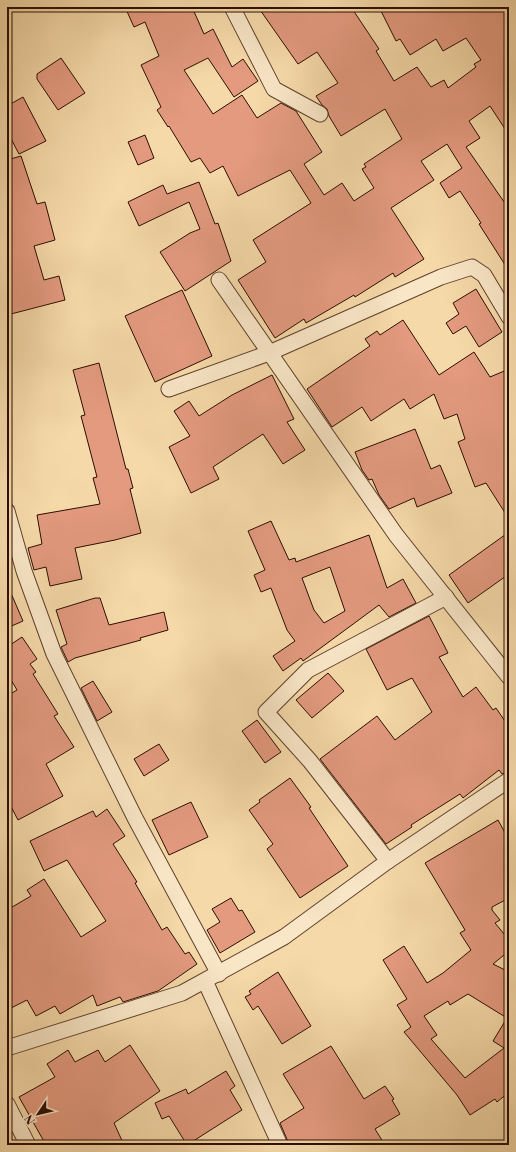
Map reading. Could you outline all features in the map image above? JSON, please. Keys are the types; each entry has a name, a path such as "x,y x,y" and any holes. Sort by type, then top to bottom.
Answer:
{"street":[{"path":"232,7 274,89 320,114"},
{"path":"169,389 269,353 441,277 472,267 484,275 509,317"},
{"path":"219,280 396,535 509,677"},
{"path":"7,512 24,571 54,654 135,818 219,974"},
{"path":"388,861 310,762 266,712 308,670 446,597"},
{"path":"7,1048 182,993 219,974 284,937 388,861 509,780"},
{"path":"205,981 280,1145"},
{"path":"7,1104 28,1145"}],"building":[{"path":"125,7 192,7 204,34 213,29 232,67 243,59 258,81 234,97 208,58 184,70 213,114 242,95 257,118 281,103 296,111 322,152 304,164 324,195 342,183 354,201 374,188 362,169 366,167 364,164 402,139 385,109 341,136 329,116 327,109 322,105 316,96 338,83 317,52 298,64 258,7 351,7 379,49 376,51 394,81 417,67 431,87 444,80 448,88 476,67 474,64 481,60 466,38 443,51 436,39 410,55 400,39 396,41 379,7 509,7 509,135 490,106 469,121 480,138 466,147 509,209 509,271 460,191 449,198 440,183 462,168 447,144 421,161 434,180 391,208 424,259 395,277 393,273 355,297 354,295 306,323 304,319 275,338 238,280 266,262 253,240 311,203 290,170 238,196 223,166 210,173 200,158 191,162 169,126 168,127 157,110 161,107 141,65 159,56 145,22 134,27"},
{"path":"61,58 85,93 58,110 37,79 37,74"},
{"path":"23,97 46,141 19,154 7,131 7,106"},
{"path":"145,135 154,158 138,165 128,142"},
{"path":"21,156 37,204 45,202 55,240 34,246 44,280 59,276 65,300 7,315 7,160"},
{"path":"199,182 215,224 218,223 231,261 185,291 160,252 190,233 200,229 189,202 139,226 128,202 163,185 167,194"},
{"path":"476,289 502,332 479,347 466,326 453,334 446,323 459,314 453,303"},
{"path":"182,290 212,356 155,382 125,316"},
{"path":"403,320 439,375 474,352 490,377 509,369 509,519 486,483 475,487 458,442 465,439 457,414 444,419 434,394 410,409 404,399 371,421 362,407 332,427 307,389 370,346 365,339 377,331 380,335"},
{"path":"99,363 126,469 128,469 133,488 130,489 141,533 75,548 82,579 50,586 46,567 34,570 28,548 42,544 37,515 100,504 93,478 97,477 81,416 85,415 73,370"},
{"path":"272,375 294,419 287,422 305,450 283,464 263,434 213,467 219,479 191,493 169,447 190,436 174,411 189,401 199,416 232,395"},
{"path":"415,429 431,469 440,465 452,493 417,507 414,498 389,509 379,495 372,479 369,480 362,470 355,452"},
{"path":"271,521 289,560 295,558 296,562 369,535 387,588 403,579 416,603 389,617 379,605 303,661 301,658 283,671 273,656 295,641 287,630 271,588 261,592 254,575 265,570 248,531","holes":["330,567 345,611 324,623 314,610 302,578"]},
{"path":"509,532 509,574 468,603 449,575"},
{"path":"7,584 23,621 7,628"},
{"path":"95,598 100,598 109,625 164,612 168,630 140,638 141,640 75,658 68,662 61,647 67,644 56,610"},
{"path":"429,616 448,653 439,657 463,697 476,687 493,710 496,708 509,727 509,771 502,774 499,770 463,798 460,794 411,825 412,827 386,844 320,759 377,716 395,740 432,712 412,678 387,690 366,649"},
{"path":"22,637 37,659 30,664 36,672 33,674 58,714 54,716 74,747 46,764 63,796 18,820 7,799 7,696 17,690 7,673 7,647"},
{"path":"328,673 344,691 312,718 296,700"},
{"path":"93,681 112,712 97,721 81,688"},
{"path":"257,720 281,752 265,763 242,731"},
{"path":"159,744 169,760 144,776 134,759"},
{"path":"290,778 311,807 309,808 348,866 300,898 267,849 273,844 249,810 260,802 259,800"},
{"path":"191,802 208,837 169,855 152,820"},
{"path":"107,809 125,836 113,844 137,882 135,883 162,930 167,927 185,954 189,952 197,964 158,991 123,1002 120,997 97,1006 93,995 60,1014 55,1006 36,1016 27,1000 7,1010 7,910 31,896 27,890 44,879 81,937 106,921 67,860 44,871 30,841 93,811 96,817"},
{"path":"498,820 509,840 509,898 492,907 492,910 500,920 495,923 509,940 509,951 493,964 509,972 509,1092 497,1102 495,1099 470,1115 457,1095 404,1032 411,1027 397,1005 407,999 383,960 404,946 427,983 443,973 471,950 460,933 465,930 425,863","holes":["468,994 507,1018 493,1041 504,1048 465,1078 431,1039 437,1035 424,1016 448,1001 450,1005"]},
{"path":"231,898 239,911 242,910 255,932 220,953 207,930 220,922 212,909"},
{"path":"278,972 311,1026 282,1044 258,1006 253,1010 245,997 251,994 249,991"},
{"path":"130,1045 160,1091 114,1123 124,1145 46,1145 19,1097 55,1077 47,1064 68,1050 75,1062 98,1050 105,1062"},
{"path":"331,1046 364,1099 385,1086 394,1099 392,1100 400,1114 375,1129 385,1145 289,1144 280,1123 304,1108 283,1074"},
{"path":"226,1071 235,1086 230,1090 242,1110 187,1145 169,1116 162,1119 155,1103 186,1089 188,1094"}]}
